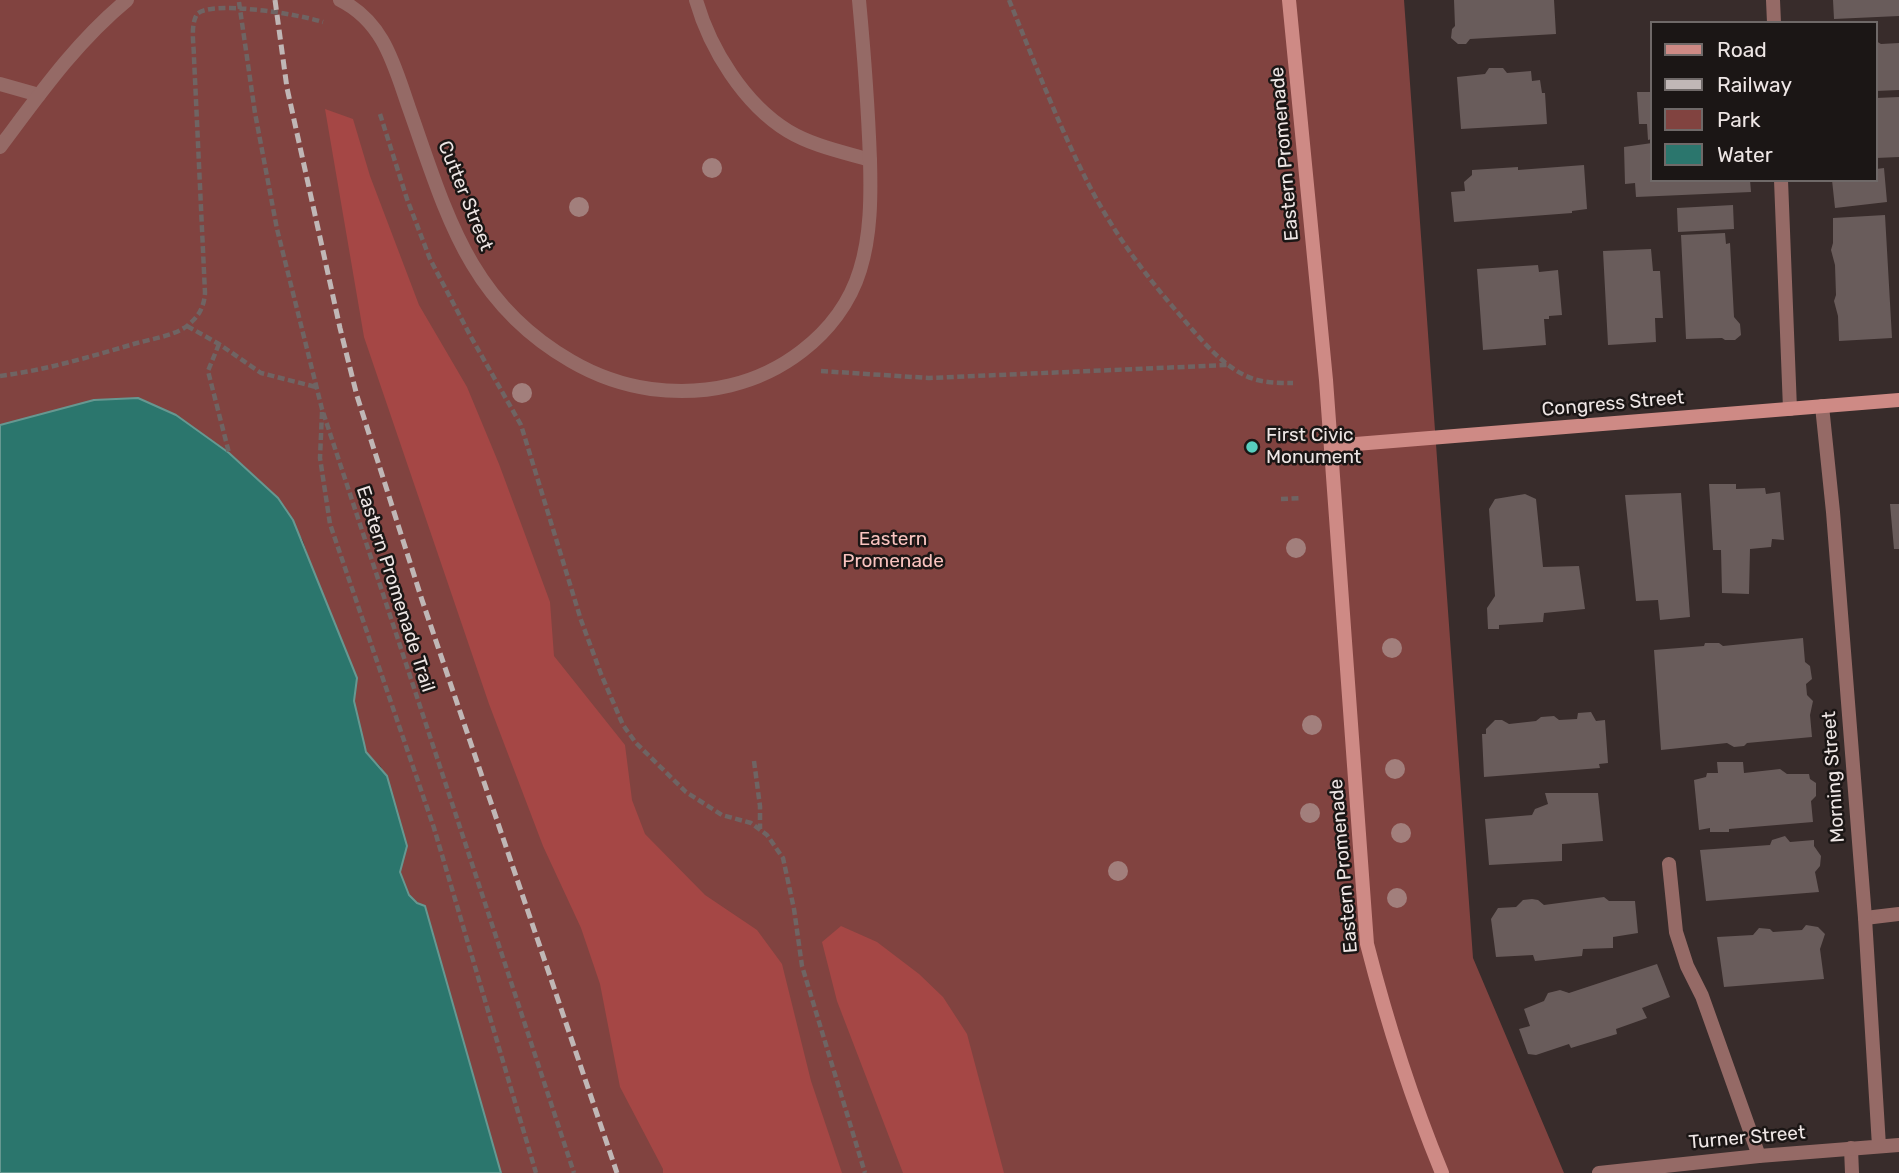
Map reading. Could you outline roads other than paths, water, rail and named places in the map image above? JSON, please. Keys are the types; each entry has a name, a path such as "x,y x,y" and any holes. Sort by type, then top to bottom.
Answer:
{"street":[{"path":"0,147 60,67 99,23 127,0"},
{"name":"Cutter Street","path":"340,0 368,19 387,47 458,237 494,298 524,329 579,366 618,382 671,391 717,388 744,382 771,371 811,343 826,329 843,306 859,272 868,233 870,160 859,0"},
{"path":"696,0 703,21 730,72 762,109 783,127 802,138 870,160"},
{"name":"Eastern Promenade","path":"1289,0 1331,446 1367,944 1384,1013 1421,1122 1443,1173"},
{"path":"1773,0 1774,21"},
{"path":"0,84 39,95"},
{"path":"1781,182 1790,409"},
{"name":"Congress Street","path":"1331,446 1899,400"},
{"name":"Morning Street","path":"1822,406 1865,918 1879,1146"},
{"path":"1669,864 1676,932 1687,966 1702,996 1759,1156"},
{"path":"1865,918 1899,914"},
{"name":"Turner Street","path":"1599,1173 1699,1167 1759,1156 1899,1144"},
{"path":"1851,1148 1852,1173"}],"water":[{"path":"138,398 176,415 229,453 278,498 293,520 357,678 354,701 366,752 387,776 407,846 400,872 409,895 425,906 501,1173 0,1173 0,425 94,400"}],"railway":[{"path":"275,0 287,88 357,396 422,600 617,1173"}],"place":[{"name":"First Civic Monument","path":"1252,447"}]}
